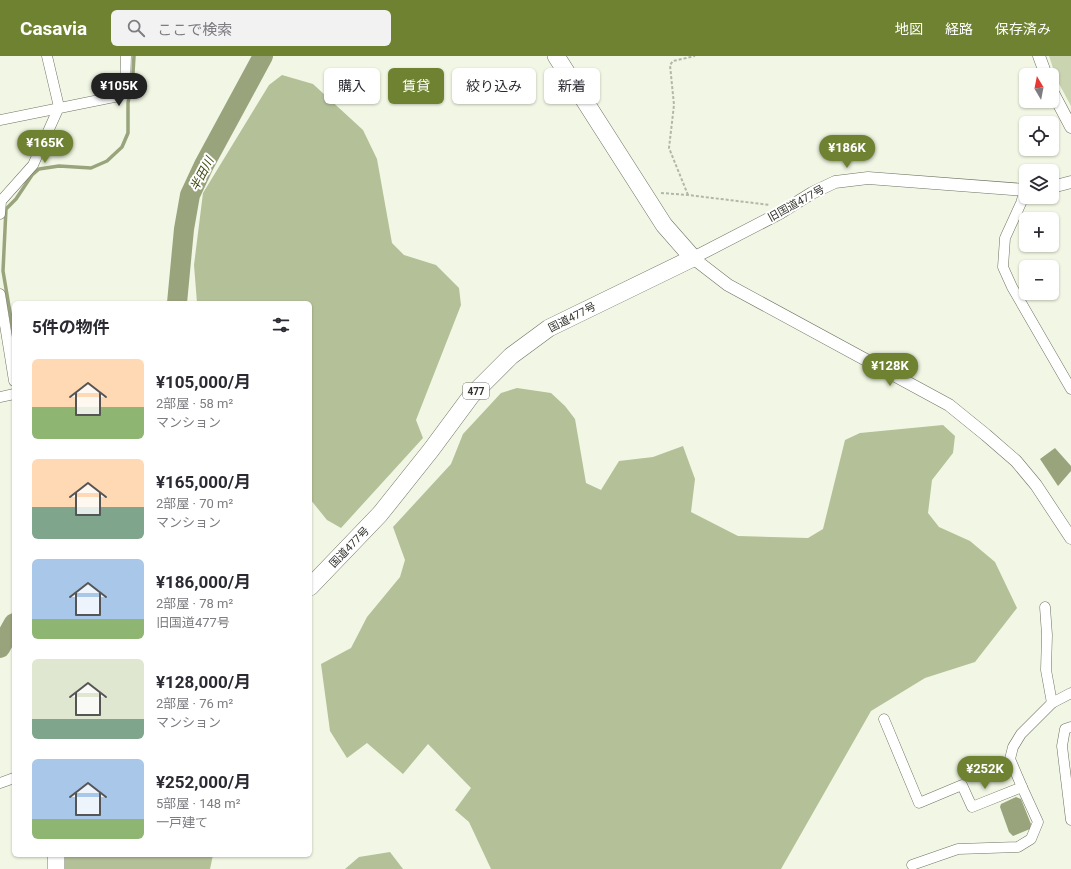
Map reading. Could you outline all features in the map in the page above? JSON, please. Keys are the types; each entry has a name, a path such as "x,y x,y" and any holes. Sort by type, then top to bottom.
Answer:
{"highway":[{"path":"556,56 664,225 693,258"},
{"name":"国道477号","path":"312,585 380,514 431,450 470,396 511,356 548,328 693,258"},
{"path":"56,857 56,869"}],"street":[{"path":"0,214 0,201 32,165 59,107 47,56"},
{"path":"0,120 118,96 125,89 126,56"},
{"path":"1039,56 1043,68"},
{"path":"1059,105 1071,127"},
{"name":"旧国道477号","path":"693,258 780,213 812,193 835,182 868,178 1019,189"},
{"path":"1059,185 1071,182"},
{"path":"1021,204 1005,238 1003,267 1012,287 1071,389"},
{"path":"693,258 728,285 949,405 1016,461 1036,485 1071,538"},
{"path":"0,294 12,369"},
{"path":"0,397 12,394"},
{"path":"1045,607 1047,635 1046,670 1052,703"},
{"path":"912,865 958,849 1018,848 1031,839 1038,822 1010,759 1013,747 1021,734 1052,703 1071,693"},
{"path":"884,719 919,803 962,785 972,807 1022,787"},
{"path":"1071,727 1065,729 1062,746 1071,820"},
{"path":"0,783 12,779"}],"path":[{"path":"688,195 669,148 674,105 670,68 671,62 695,56"},
{"path":"646,198 659,193 688,195 771,205 780,213"}],"shaded area":[{"path":"1049,56 1071,56 1071,106 1059,84 1059,68 1053,68"},
{"path":"282,75 313,84 324,94 324,104 335,104 363,130 377,159 392,243 404,255 436,265 459,288 461,305 416,420 423,438 341,528 327,520 312,501 312,301 197,301 194,265 203,193 269,85"},
{"path":"517,388 551,393 565,406 575,419 586,483 601,490 619,461 653,457 683,446 695,479 691,512 738,536 808,538 823,529 845,440 860,433 943,425 955,436 953,453 932,480 928,513 939,527 970,541 995,562 1017,608 975,662 925,678 871,711 781,869 491,869 469,822 455,810 471,788 428,744 403,774 367,743 347,758 330,731 321,664 351,648 367,617 400,577 405,560 393,527 451,464 463,434 501,393"},
{"path":"1055,448 1071,466 1071,471 1058,486 1040,459"},
{"path":"1016,797 1021,799 1031,824 1030,829 1013,836 1009,832 1000,807 1001,804"},
{"path":"390,852 403,869 345,869 359,857"},
{"path":"63,857 213,857 210,869 65,869"}],"waterway":[{"path":"12,324 3,271 6,209 16,199 32,175 39,169 59,166 91,168 107,161 122,147 128,133 128,103 134,56"},
{"name":"半田川","path":"177,301 184,229 190,195 204,165 263,56"},
{"name":"半田川","path":"0,648 12,627"}]}
